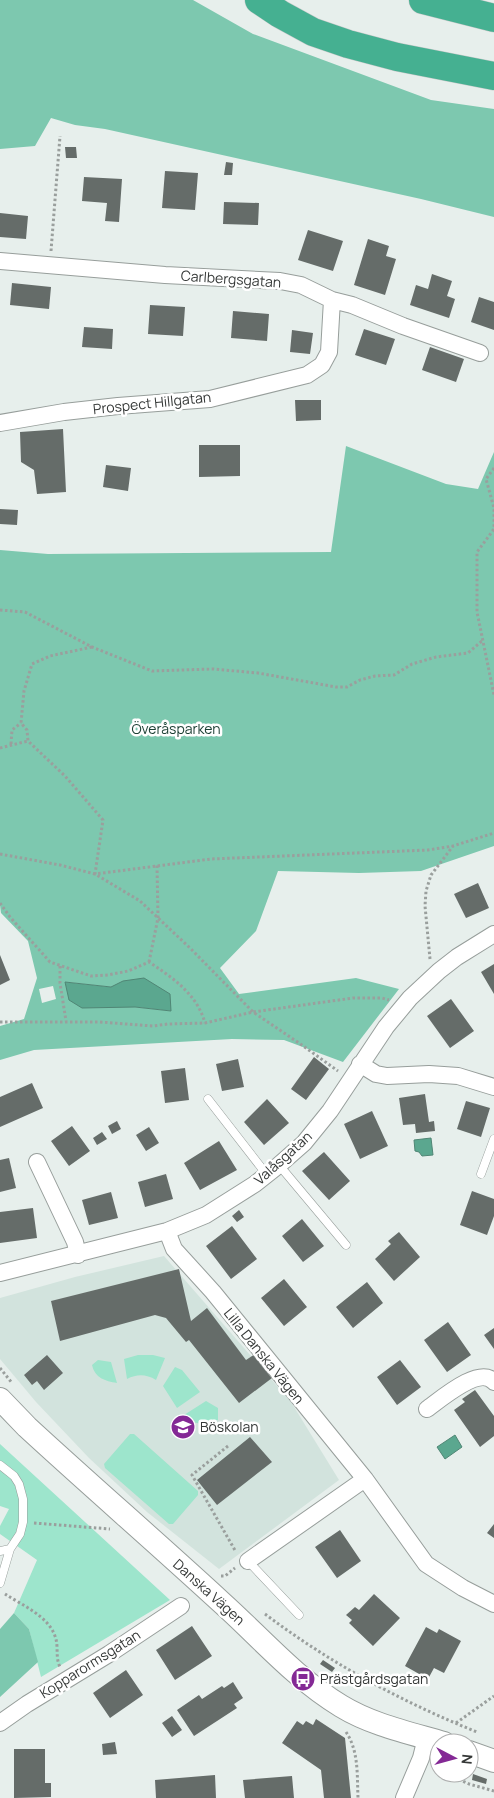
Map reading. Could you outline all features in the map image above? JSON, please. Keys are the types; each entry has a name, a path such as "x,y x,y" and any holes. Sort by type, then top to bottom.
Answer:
{"highway":[{"path":"259,0 313,32 348,44 406,59 494,76"},
{"path":"423,0 494,18"}],"street":[{"name":"Carlbergsgatan","path":"0,261 165,275 280,281 301,285 332,300 352,305 480,354"},
{"name":"Prospect Hillgatan","path":"0,424 64,412 210,399 307,375 322,365 330,352 332,300"},
{"name":"Valåsgatan","path":"0,1273 78,1255 167,1231 206,1215 273,1170 304,1143 330,1111 386,1027 410,998 457,957 494,934"},
{"path":"360,1064 376,1074 458,1076 494,1087"},
{"path":"37,1162 74,1242 78,1255"},
{"name":"Lilla Danska Vägen","path":"167,1231 174,1249 213,1292 365,1479 426,1564 463,1588 494,1604"},
{"path":"427,1409 474,1378 484,1376 491,1378 494,1382"},
{"name":"Danska Vägen","path":"0,1399 34,1434 214,1595 303,1679 340,1706 360,1716 429,1738"},
{"path":"248,1561 365,1479"},
{"name":"Kopparormsgatan","path":"0,1723 181,1606"},
{"path":"479,1746 494,1760"},
{"path":"404,1798 421,1758 429,1748"}],"lane":[{"path":"208,1099 273,1170 346,1245"},
{"path":"480,1174 494,1139"},
{"path":"0,1465 14,1476 19,1484 23,1522 20,1534 10,1549 0,1583"},
{"path":"0,1551 10,1549"},
{"path":"248,1561 299,1615"}],"path":[{"path":"50,266 60,136"},
{"path":"494,468 486,479 494,508 494,529 488,539 481,544 477,552 477,612 494,695"},
{"path":"0,610 24,612 92,648 152,671 213,669 258,673 336,688 347,687 360,680 375,676 394,675 412,664 436,657 468,653 483,640"},
{"path":"11,744 12,730 20,723 24,691 32,664 50,656 92,648"},
{"path":"20,723 27,730 28,741 65,776 103,820 95,874"},
{"path":"0,748 28,741"},
{"path":"95,874 211,859 428,850 453,846 494,833"},
{"path":"439,971 430,959 424,906 431,875 453,846"},
{"path":"0,854 60,865 95,874 140,901 190,948 253,1012 299,1042 343,1075"},
{"path":"149,962 158,918 157,866"},
{"path":"0,903 50,962 60,966 91,976 108,976 128,971 149,962"},
{"path":"149,962 178,982 197,1003 202,1011 205,1023"},
{"path":"60,966 60,983 66,1022"},
{"path":"0,1022 100,1022 153,1026 205,1023 253,1012 353,998 382,998 393,1001 387,1008"},
{"path":"228,1446 192,1475 237,1554 248,1561"},
{"path":"23,1522 109,1529 114,1526"},
{"path":"218,1577 226,1583"},
{"path":"0,1590 49,1624 56,1637 58,1662 68,1679"},
{"path":"261,1610 343,1667 371,1684 455,1723 465,1733"},
{"path":"455,1723 494,1696"},
{"path":"468,1783 494,1791"}],"shaded area":[{"path":"144,978 170,994 171,1011 135,1007 82,1008 69,1000 65,982 111,987 123,981"},
{"path":"431,1138 433,1155 422,1156 419,1152 415,1151 414,1140"},
{"name":"Böskolan","path":"164,1256 291,1402 339,1480 219,1569 147,1512 89,1458 36,1402 0,1359 0,1298 75,1277"},
{"path":"138,1355 153,1355 165,1358 156,1380 142,1375 127,1379 124,1359"},
{"path":"98,1360 111,1362 117,1383 105,1380 95,1373 92,1365"},
{"path":"175,1367 182,1370 200,1392 177,1408 163,1386"},
{"path":"206,1401 218,1408 218,1420 200,1424 191,1421 184,1415"},
{"path":"130,1434 134,1434 198,1491 198,1495 173,1524 169,1524 105,1468 104,1464"},
{"path":"455,1435 462,1447 445,1459 437,1447"},
{"path":"0,1444 170,1600 41,1677 29,1629 14,1613 37,1560 0,1534 0,1526 9,1509 0,1506"}],"green space":[{"path":"0,0 193,0 253,34 431,100 494,109 494,217 421,199 105,129 75,125 51,118 35,146 0,149"},
{"name":"Överåsparken","path":"346,446 446,484 478,489 494,452 494,846 421,871 359,873 278,871 256,931 220,968 239,994 356,978 399,989 343,1062 284,1040 232,1039 34,1050 0,1060 0,1026 24,1019 37,978 28,941 1,913 0,905 0,550 48,554 331,552","holes":["66,982 111,987 171,1011 135,1007","53,986 56,999 42,1003 39,989"]},
{"path":"14,1613 29,1629 38,1662 0,1697 0,1629"}],"building":[{"path":"65,147 76,147 77,158 66,158"},
{"path":"226,162 233,163 232,175 224,175"},
{"path":"165,171 198,173 195,210 162,208"},
{"path":"84,177 122,179 119,222 105,221 107,203 82,201"},
{"path":"224,202 259,203 258,225 223,224"},
{"path":"0,213 28,216 26,239 0,237"},
{"path":"308,230 343,241 333,271 298,260"},
{"path":"368,239 389,246 386,256 396,259 385,295 354,285"},
{"path":"432,274 452,281 447,296 455,299 449,318 410,305 416,285 428,289"},
{"path":"12,283 51,287 49,309 10,305"},
{"path":"479,297 494,302 494,330 471,322"},
{"path":"150,305 185,307 183,336 148,334"},
{"path":"233,311 269,314 267,341 231,338"},
{"path":"84,327 113,329 112,349 82,347"},
{"path":"364,329 395,339 386,365 355,355"},
{"path":"292,330 313,333 310,354 290,352"},
{"path":"430,347 464,359 456,382 422,370"},
{"path":"295,400 321,400 321,420 296,421"},
{"path":"63,429 66,492 37,494 34,470 21,462 20,432"},
{"path":"199,445 240,445 240,476 199,477"},
{"path":"106,465 131,468 128,491 103,487"},
{"path":"0,509 18,510 17,525 0,524"},
{"path":"478,883 489,908 466,918 454,894"},
{"path":"0,955 10,980 0,985"},
{"path":"494,964 494,994 481,972"},
{"path":"451,999 474,1031 450,1048 427,1016"},
{"path":"314,1057 329,1069 306,1100 291,1089"},
{"path":"238,1059 244,1087 222,1091 216,1064"},
{"path":"185,1068 189,1100 165,1103 161,1071"},
{"path":"32,1083 43,1108 0,1127 0,1097"},
{"path":"425,1094 429,1122 434,1121 435,1131 416,1133 415,1124 403,1125 399,1098"},
{"path":"267,1099 289,1123 264,1145 244,1122"},
{"path":"466,1101 490,1108 481,1137 457,1129"},
{"path":"372,1111 388,1146 360,1159 344,1124"},
{"path":"117,1121 121,1129 112,1134 108,1126"},
{"path":"72,1126 90,1151 69,1166 51,1141"},
{"path":"149,1127 159,1143 146,1151 136,1135"},
{"path":"102,1132 107,1139 97,1145 93,1138"},
{"path":"219,1141 237,1170 200,1190 184,1163"},
{"path":"324,1152 350,1181 329,1200 302,1171"},
{"path":"9,1158 16,1188 0,1192 0,1160"},
{"path":"166,1174 173,1199 145,1207 138,1182"},
{"path":"472,1191 494,1199 494,1216 487,1235 460,1225"},
{"path":"111,1192 118,1218 89,1225 82,1200"},
{"path":"33,1208 37,1238 0,1243 0,1212"},
{"path":"239,1210 244,1217 237,1222 232,1216"},
{"path":"302,1219 324,1246 303,1262 282,1236"},
{"path":"232,1226 257,1259 231,1279 206,1246"},
{"path":"399,1232 420,1257 394,1281 375,1259 391,1244 388,1241"},
{"path":"179,1269 191,1321 207,1308 246,1360 255,1354 272,1378 239,1403 189,1340 186,1342 166,1318 155,1315 60,1341 51,1301"},
{"path":"284,1279 307,1307 284,1326 261,1298"},
{"path":"367,1282 383,1303 353,1328 336,1307"},
{"path":"448,1322 471,1355 447,1372 424,1340"},
{"path":"494,1328 494,1349 484,1335"},
{"path":"47,1355 63,1373 44,1390 37,1381 32,1385 24,1375"},
{"path":"400,1360 421,1387 397,1405 377,1377"},
{"path":"475,1390 494,1416 494,1436 480,1447 454,1410 465,1402 462,1399"},
{"path":"250,1437 272,1462 217,1505 197,1480"},
{"path":"494,1524 494,1538 487,1533"},
{"path":"340,1530 361,1561 337,1578 315,1547"},
{"path":"374,1594 400,1618 373,1646 349,1623 352,1620 346,1615 355,1607 359,1610"},
{"path":"192,1626 212,1656 175,1680 156,1650"},
{"path":"426,1627 437,1633 439,1629 461,1641 444,1673 434,1668 428,1679 405,1666"},
{"path":"323,1660 335,1668 332,1672 320,1664"},
{"path":"126,1670 143,1695 110,1718 93,1693"},
{"path":"233,1682 243,1698 234,1704 237,1708 194,1736 177,1710 199,1695 202,1699 222,1686 224,1688"},
{"path":"172,1716 182,1730 172,1737 162,1723"},
{"path":"316,1719 345,1738 351,1798 324,1798 321,1770 282,1743 297,1721 303,1725 306,1721 313,1725"},
{"path":"115,1742 117,1754 103,1755 102,1744"},
{"path":"14,1749 45,1749 45,1783 51,1783 51,1797 14,1798"},
{"path":"215,1775 216,1798 156,1798 155,1780"},
{"path":"292,1776 294,1798 245,1798 243,1780"},
{"path":"479,1776 487,1779 486,1784 479,1782"}],"place":[{"name":"Böskolan","path":"183,1427"},
{"name":"Prästgårdsgatan","path":"303,1679"}]}
